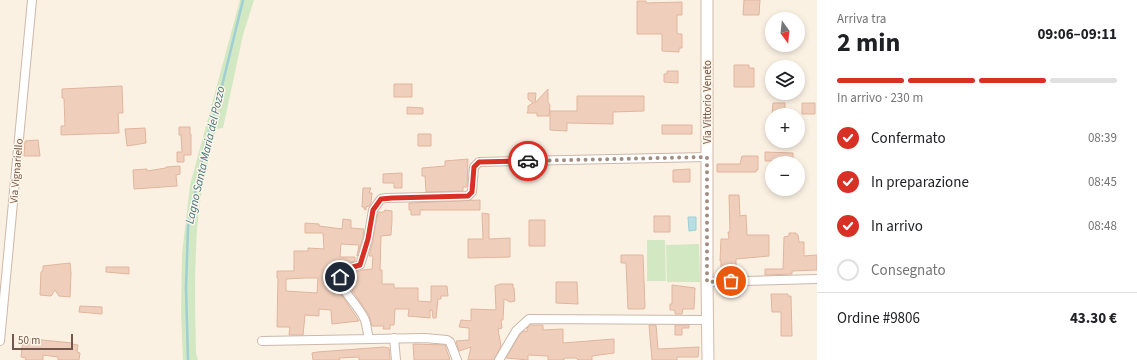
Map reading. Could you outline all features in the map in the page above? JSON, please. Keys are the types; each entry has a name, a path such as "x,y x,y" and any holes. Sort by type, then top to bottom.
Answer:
{"street":[{"name":"Via Vignariello","path":"0,341 32,0"},
{"name":"Via Vittorio Veneto","path":"707,0 708,360"},
{"path":"369,339 363,316 353,303 342,284 340,271 360,265 368,239 373,210 381,199 468,196 472,192 474,167 479,162 707,157"},
{"path":"707,282 817,279"},
{"path":"499,360 516,331 529,319 708,320"},
{"path":"394,338 396,360"},
{"path":"262,341 394,338 447,340 450,342 457,360"}],"green space":[{"path":"240,0 254,0 243,35 223,128 216,129 202,189 199,209 195,292 196,353 198,360 183,360 181,313 182,254 190,185"},
{"path":"647,240 665,240 666,281 647,281"},
{"path":"699,244 700,282 667,282 666,245"}],"water":[{"path":"688,217 696,217 696,230 689,231"}],"building":[{"path":"744,0 760,0 759,15 743,15"},
{"path":"637,1 646,1 646,3 682,2 682,15 677,15 677,34 682,34 682,48 679,48 679,52 662,51 662,34 637,34"},
{"path":"734,65 749,65 749,68 754,68 754,87 734,87"},
{"path":"667,71 678,71 678,83 664,82 664,74 667,74"},
{"path":"394,84 412,84 412,97 394,97"},
{"path":"122,86 123,113 118,113 119,133 61,135 61,126 65,126 64,98 62,98 62,89"},
{"path":"548,89 548,102 550,105 549,116 537,116 537,113 527,113 528,106 533,103 528,99 528,93 536,93 535,103"},
{"path":"577,96 644,96 644,111 613,112 613,124 567,123 567,131 550,130 550,111 577,111"},
{"path":"773,103 785,103 785,108 773,108"},
{"path":"802,103 815,103 815,114 805,114 805,108 802,108"},
{"path":"407,107 423,108 423,114 407,114"},
{"path":"662,125 692,125 692,134 662,134"},
{"path":"179,127 190,127 191,134 191,155 184,155 184,162 177,162 177,152 182,152"},
{"path":"145,128 146,143 127,146 125,129"},
{"path":"418,134 431,134 431,146 418,146"},
{"path":"38,140 40,156 24,156 25,141"},
{"path":"765,152 793,153 793,156 765,156"},
{"path":"742,156 758,156 758,170 756,170 756,172 717,172 717,164 740,164"},
{"path":"468,159 467,187 463,187 463,191 426,192 425,176 422,176 422,168 445,166 445,161"},
{"path":"180,166 180,174 176,175 177,186 134,189 133,170 147,169 147,171"},
{"path":"690,169 690,182 673,182 673,170"},
{"path":"402,173 402,188 394,188 394,183 383,183 383,174"},
{"path":"363,188 371,188 369,193 372,193 371,203 366,207 366,210 362,207"},
{"path":"729,195 739,195 740,216 746,215 747,235 769,235 769,256 736,259 736,267 728,268 729,272 721,272 721,239 729,239 728,232 730,232"},
{"path":"480,200 480,210 420,210 420,215 411,215 411,210 409,210 409,203"},
{"path":"385,210 392,211 392,221 391,235 381,236 380,270 382,270 382,284 394,284 394,288 418,288 418,301 431,302 431,286 447,286 448,296 441,296 441,299 438,299 436,318 433,318 432,310 430,310 430,318 408,316 409,309 395,309 394,325 390,325 390,329 383,329 384,326 372,326 369,315 348,284 346,275 372,269 373,256 369,256 378,212 384,212"},
{"path":"482,213 489,214 489,239 510,238 510,257 468,258 468,239 483,239"},
{"path":"654,216 670,216 670,232 654,232"},
{"path":"343,219 351,220 351,228 364,229 363,238 357,256 359,245 341,244 340,257 355,257 355,261 338,266 335,270 330,269 331,284 337,285 341,294 359,321 332,324 331,310 319,309 319,316 305,315 303,335 289,335 290,327 277,327 277,271 294,271 294,251 308,251 308,248 324,249 323,233 305,233 305,223 319,224 319,226 342,229","holes":["318,278 317,293 286,291 286,279"]},
{"path":"529,220 545,220 545,246 529,246"},
{"path":"789,233 796,233 798,235 799,242 804,242 804,256 817,255 817,270 792,271 792,274 765,275 765,269 783,269 784,237 789,236"},
{"path":"621,255 643,255 644,309 628,309 626,263 621,263"},
{"path":"70,263 70,297 59,296 55,290 51,296 40,295 41,272 43,270 43,266"},
{"path":"106,267 129,267 129,274 106,272"},
{"path":"556,282 577,282 578,304 556,303"},
{"path":"500,284 513,284 515,301 510,302 504,299 503,320 501,320 502,328 498,329 501,346 494,360 468,360 471,347 459,351 456,341 469,340 469,328 459,327 461,320 471,321 471,309 496,310 495,286"},
{"path":"672,285 695,288 694,309 683,309 682,314 675,314 675,310 670,310 670,304 672,304"},
{"path":"771,294 788,294 788,296 791,296 792,336 781,336 781,312 772,312"},
{"path":"80,306 102,307 102,314 79,312"},
{"path":"531,325 543,325 543,330 563,329 563,343 614,339 614,353 592,356 592,360 564,358 564,360 548,360 548,356 528,355 528,360 506,358 520,334 524,331 527,332 527,328"},
{"path":"649,325 656,325 658,349 699,347 698,357 677,357 677,360 652,360"},
{"path":"675,325 689,325 689,328 682,328 682,335 675,335"},
{"path":"23,338 72,343 78,345 77,352 80,353 79,360 58,360 58,357 43,355 43,360 25,360 26,358 21,357"},
{"path":"413,344 445,345 450,360 414,360"},
{"path":"384,347 389,348 390,360 359,360 359,357 339,358 340,360 313,360 312,353 317,352"}],"waterway":[{"name":"Lagno Santa Maria del Pozzo","path":"188,360 186,288 188,227 206,141 221,90 243,0"}],"way so far":[{"path":"528,161 707,157 707,282 731,281"}],"route":[{"path":"340,277 340,271 360,265 368,239 373,210 381,199 468,196 471,195 472,192 475,164 479,162 528,161"}]}
